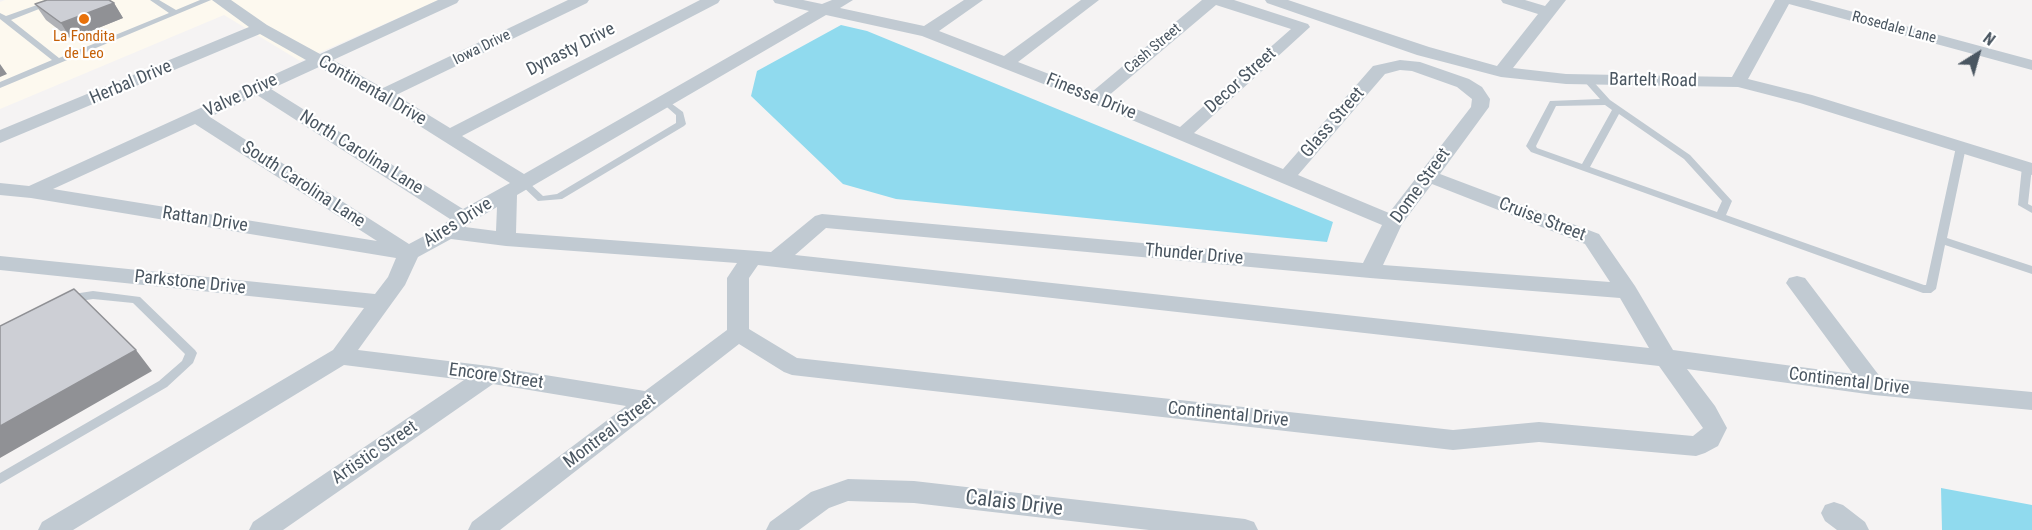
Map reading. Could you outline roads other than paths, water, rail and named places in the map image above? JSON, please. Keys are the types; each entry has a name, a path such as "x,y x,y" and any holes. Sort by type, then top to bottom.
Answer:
{"street":[{"name":"Continental Drive","path":"220,0 261,28 383,95 448,136 515,188"},
{"name":"Valve Drive","path":"31,192 451,0"},
{"name":"Iowa Drive","path":"383,95 581,0"},
{"name":"Dynasty Drive","path":"448,136 711,0"},
{"name":"Finesse Drive","path":"781,0 927,32 1095,98 1393,222"},
{"name":"Aires Drive","path":"51,530 341,356 397,280 409,253 664,101 824,9 845,0"},
{"path":"927,32 975,0"},
{"path":"1005,63 1091,0"},
{"name":"Cash Street","path":"1095,98 1212,0"},
{"name":"Decor Street","path":"1181,135 1302,27 1218,0"},
{"name":"Bartelt Road","path":"1273,0 1423,51 1501,72 1587,80 1738,82 1806,99 2030,168"},
{"path":"1509,0 1553,6"},
{"path":"1738,82 1783,0"},
{"name":"Rosedale Lane","path":"1791,0 2032,65"},
{"path":"1501,72 1553,6"},
{"name":"Herbal Drive","path":"0,137 261,28"},
{"name":"Glass Street","path":"1286,177 1379,70 1400,65 1414,66 1463,83 1476,91 1481,99 1480,107"},
{"name":"North Carolina Lane","path":"258,88 456,225"},
{"name":"Dome Street","path":"1370,271 1393,222 1480,107"},
{"name":"South Carolina Lane","path":"197,117 409,253"},
{"name":"Cruise Street","path":"1428,176 1592,239 1628,291 1666,358"},
{"path":"506,239 515,188"},
{"name":"Rattan Drive","path":"0,189 31,192 409,253"},
{"name":"Thunder Drive","path":"775,260 822,221 1370,271 1628,291"},
{"name":"Continental Drive","path":"456,225 506,239 752,257 1666,358 1874,386 2032,401"},
{"path":"738,333 738,278 752,257"},
{"name":"Parkstone Drive","path":"0,263 380,302"},
{"path":"1797,283 1874,386"},
{"name":"Continental Drive","path":"738,333 792,366 1453,440 1539,432 1696,446 1709,439 1715,428 1707,413 1666,358"},
{"name":"Montreal Street","path":"481,530 738,333"},
{"name":"Encore Street","path":"341,356 489,375 650,401"},
{"name":"Artistic Street","path":"262,530 489,375"},
{"name":"Calais Drive","path":"779,530 820,500 848,490 914,492 1087,522 1245,530"},
{"path":"1834,513 1856,530"}],"lane":[{"path":"2,17 58,0"},
{"path":"154,0 175,13"},
{"path":"0,85 207,0"},
{"path":"2,17 58,62"},
{"path":"1587,80 1608,102 1662,139 1700,171 1727,201 1720,217"},
{"path":"515,188 541,198 559,197 681,124 680,114 664,101"},
{"path":"1608,102 1553,103 1530,146 1534,150 1923,289 1931,289 1961,147"},
{"path":"1586,168 1617,109"},
{"path":"2030,168 2024,205 2032,210"},
{"path":"1942,240 2032,270"},
{"path":"0,479 163,384 187,363 191,353 136,300 93,295 70,297 60,303"}],"water":[{"path":"841,25 867,31 1333,222 1327,242 896,199 843,184 751,96 757,71"},
{"path":"1941,488 2032,505 2032,530 1942,530"}],"place":[{"name":"La Fondita de Leo","path":"84,19"}]}
